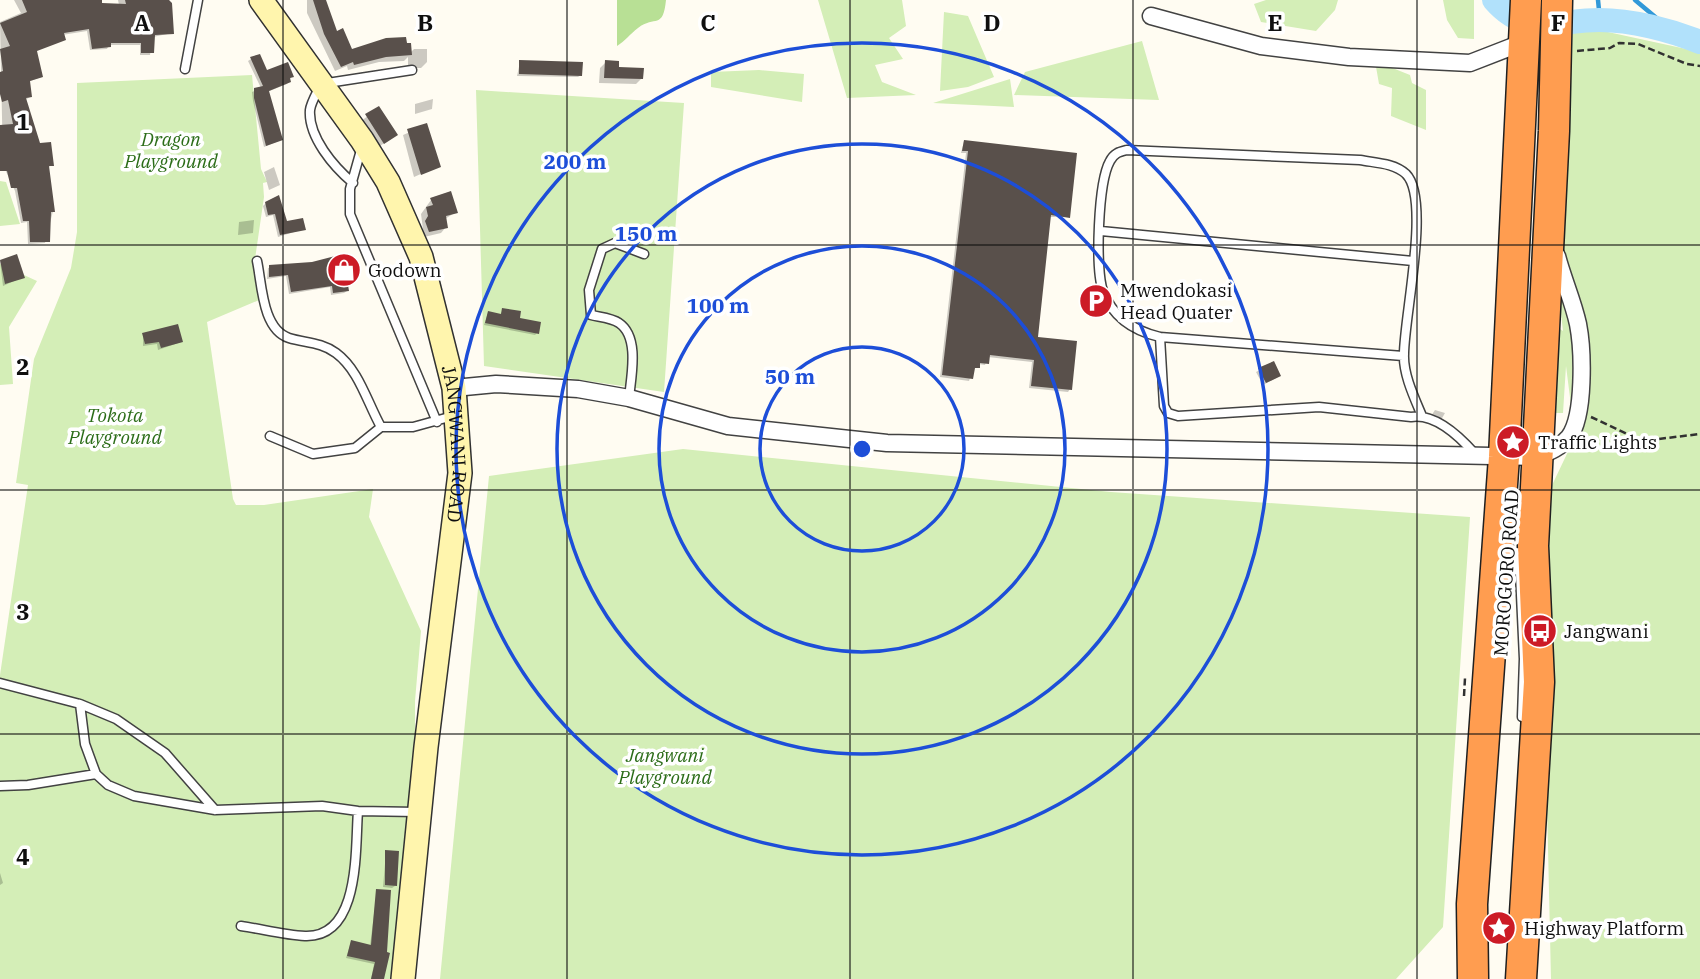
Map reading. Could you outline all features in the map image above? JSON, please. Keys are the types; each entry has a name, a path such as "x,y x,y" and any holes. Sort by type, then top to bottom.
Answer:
{"highway":[{"path":"1526,0 1546,45"},
{"path":"1546,45 1557,0"},
{"name":"MOROGORO ROAD","path":"1521,979 1539,682 1533,546 1515,456 1548,222 1546,45"},
{"name":"MOROGORO ROAD","path":"1473,979 1473,890 1515,456 1546,45"}],"street":[{"name":"JANGWANI ROAD","path":"261,0 362,140 388,182 421,257 454,388 447,419 460,472 403,979"},
{"path":"1151,16 1261,46 1349,57 1471,63 1546,45"},
{"path":"454,388 496,384 578,389 629,398 728,426 887,443 1515,456 1554,451 1570,436 1579,410 1581,361 1578,324 1548,222"}],"lane":[{"path":"185,69 198,0"},
{"name":"MOROGORO ROAD","path":"1545,82 1548,0"},
{"path":"352,183 334,166 317,136 310,111 321,84 412,70"},
{"path":"270,436 313,454 355,448 382,426 413,427 447,419 350,214 352,183 362,140"},
{"path":"1404,356 1160,337 1136,330 1111,307 1099,276 1104,176 1117,152 1127,150 1360,160 1394,166 1408,175 1416,194 1404,356 1422,416"},
{"path":"1101,231 1413,261"},
{"path":"629,398 633,349 618,322 591,315 589,290 602,249 615,243 644,254"},
{"path":"257,261 267,314 279,331 288,338 307,340 335,352 353,370 382,426"},
{"path":"1160,337 1164,406 1168,413 1178,416 1319,407 1422,416 1458,435 1515,456"},
{"name":"MOROGORO ROAD","path":"1511,499 1517,401"},
{"name":"MOROGORO ROAD","path":"1520,548 1524,659 1522,726"},
{"name":"MOROGORO ROAD","path":"1496,711 1504,609"},
{"path":"0,683 80,704 116,719 165,753 215,810"},
{"path":"80,704 85,744 96,774 108,785 134,796 215,810 322,806 358,811 420,812"},
{"path":"0,786 28,785 96,774"},
{"path":"241,926 307,936 327,930 337,922 350,899 358,811"},
{"path":"1511,979 1512,946"}],"path":[{"path":"1546,45 1610,48 1619,43 1638,44 1700,66"},
{"path":"1579,410 1616,431 1642,441 1700,434"}],"green space":[{"path":"617,0 666,0 660,19 644,24 617,46"},
{"path":"818,0 902,0 906,26 889,38 903,59 875,65 882,82 916,95 847,98"},
{"path":"1266,0 1338,0 1335,10 1316,31 1261,22 1254,4"},
{"path":"1443,0 1474,0 1474,39 1458,38 1447,20"},
{"path":"944,12 968,16 994,77 968,87 940,91"},
{"path":"1571,24 1700,52 1700,979 1551,979 1544,672 1534,523 1575,437 1566,366 1563,413 1543,413 1550,322 1563,331 1549,211"},
{"path":"1142,41 1159,100 1014,95 1025,72"},
{"path":"1375,61 1410,75 1412,83 1426,90 1426,130 1391,116 1392,88 1379,84"},
{"path":"759,70 804,74 802,102 711,87 711,72"},
{"path":"252,75 261,169 267,182 263,183 264,197 254,266 264,298 207,322 233,499 236,505 264,505 373,489 369,517 421,631 415,701 415,766 391,979 0,979 0,675 28,485 16,483 34,359 71,268 77,232 77,83"},
{"path":"1010,79 1014,107 933,103"},
{"path":"476,90 684,103 664,392 484,366"},
{"path":"0,181 6,182 20,224 0,226"},
{"path":"0,264 37,281 9,327 13,384 0,385"},
{"name":"Jangwani Playground","path":"683,449 1111,492 1470,517 1443,927 1396,979 440,979 489,476"}],"building":[{"path":"22,0 102,0 102,3 126,4 125,0 169,0 172,3 174,34 155,35 154,53 141,53 141,43 111,43 111,47 92,49 89,29 64,33 66,40 37,51 43,77 30,81 32,97 26,98 40,143 51,142 54,166 49,166 55,212 51,212 50,242 30,242 29,221 23,221 17,188 11,188 7,171 0,171 0,125 13,124 8,100 2,102 0,94 0,72 3,71 0,49 10,46 0,23 27,12"},
{"path":"313,0 326,0 337,31 343,28 352,49 386,38 406,37 407,43 411,43 412,55 386,57 354,65 353,62 341,67 324,34"},
{"path":"260,54 267,70 288,62 294,77 290,78 291,82 269,91 283,140 266,146 254,98 254,88 263,86 250,57"},
{"path":"519,60 583,62 582,76 519,74"},
{"path":"605,60 619,61 619,67 644,68 643,79 604,78"},
{"path":"379,106 398,135 384,144 365,114"},
{"path":"427,123 441,167 421,175 407,129"},
{"path":"964,140 1077,153 1070,218 1051,215 1038,337 1077,341 1072,390 1031,386 1034,360 990,355 989,364 980,363 980,368 975,368 973,379 942,375 968,151 962,151"},
{"path":"451,191 458,213 446,216 448,228 429,232 425,221 428,216 426,207 433,205 430,198"},
{"path":"279,195 287,221 303,218 306,230 280,235 275,214 268,215 265,202"},
{"path":"17,254 25,278 5,284 0,260"},
{"path":"343,254 349,291 333,293 332,286 291,292 288,275 269,277 269,265 312,262"},
{"path":"502,308 521,311 520,318 541,322 539,334 485,323 488,311 501,314"},
{"path":"178,324 183,342 161,348 159,342 145,344 142,333"},
{"path":"1274,361 1281,376 1266,383 1258,368"},
{"path":"385,850 399,851 397,886 385,885"},
{"path":"376,889 391,890 387,952 390,953 384,979 371,979 375,962 347,956 351,940 371,945"}],"waterway":[{"path":"1494,0 1506,12 1531,23 1556,24 1599,20 1624,22 1664,30 1700,42"},
{"path":"1598,0 1600,20"},
{"path":"1635,0 1672,31"}],"place":[{"name":"Godown","path":"344,270"},
{"name":"Mwendokasi Head Quater","path":"1096,301"},
{"name":"Traffic Lights","path":"1513,442"},
{"name":"Jangwani","path":"1540,631"},
{"name":"Highway Platform","path":"1499,928"}],"park label":[{"name":"Dragon Playground","path":"171,150"},
{"name":"Tokota Playground","path":"115,426"}]}
